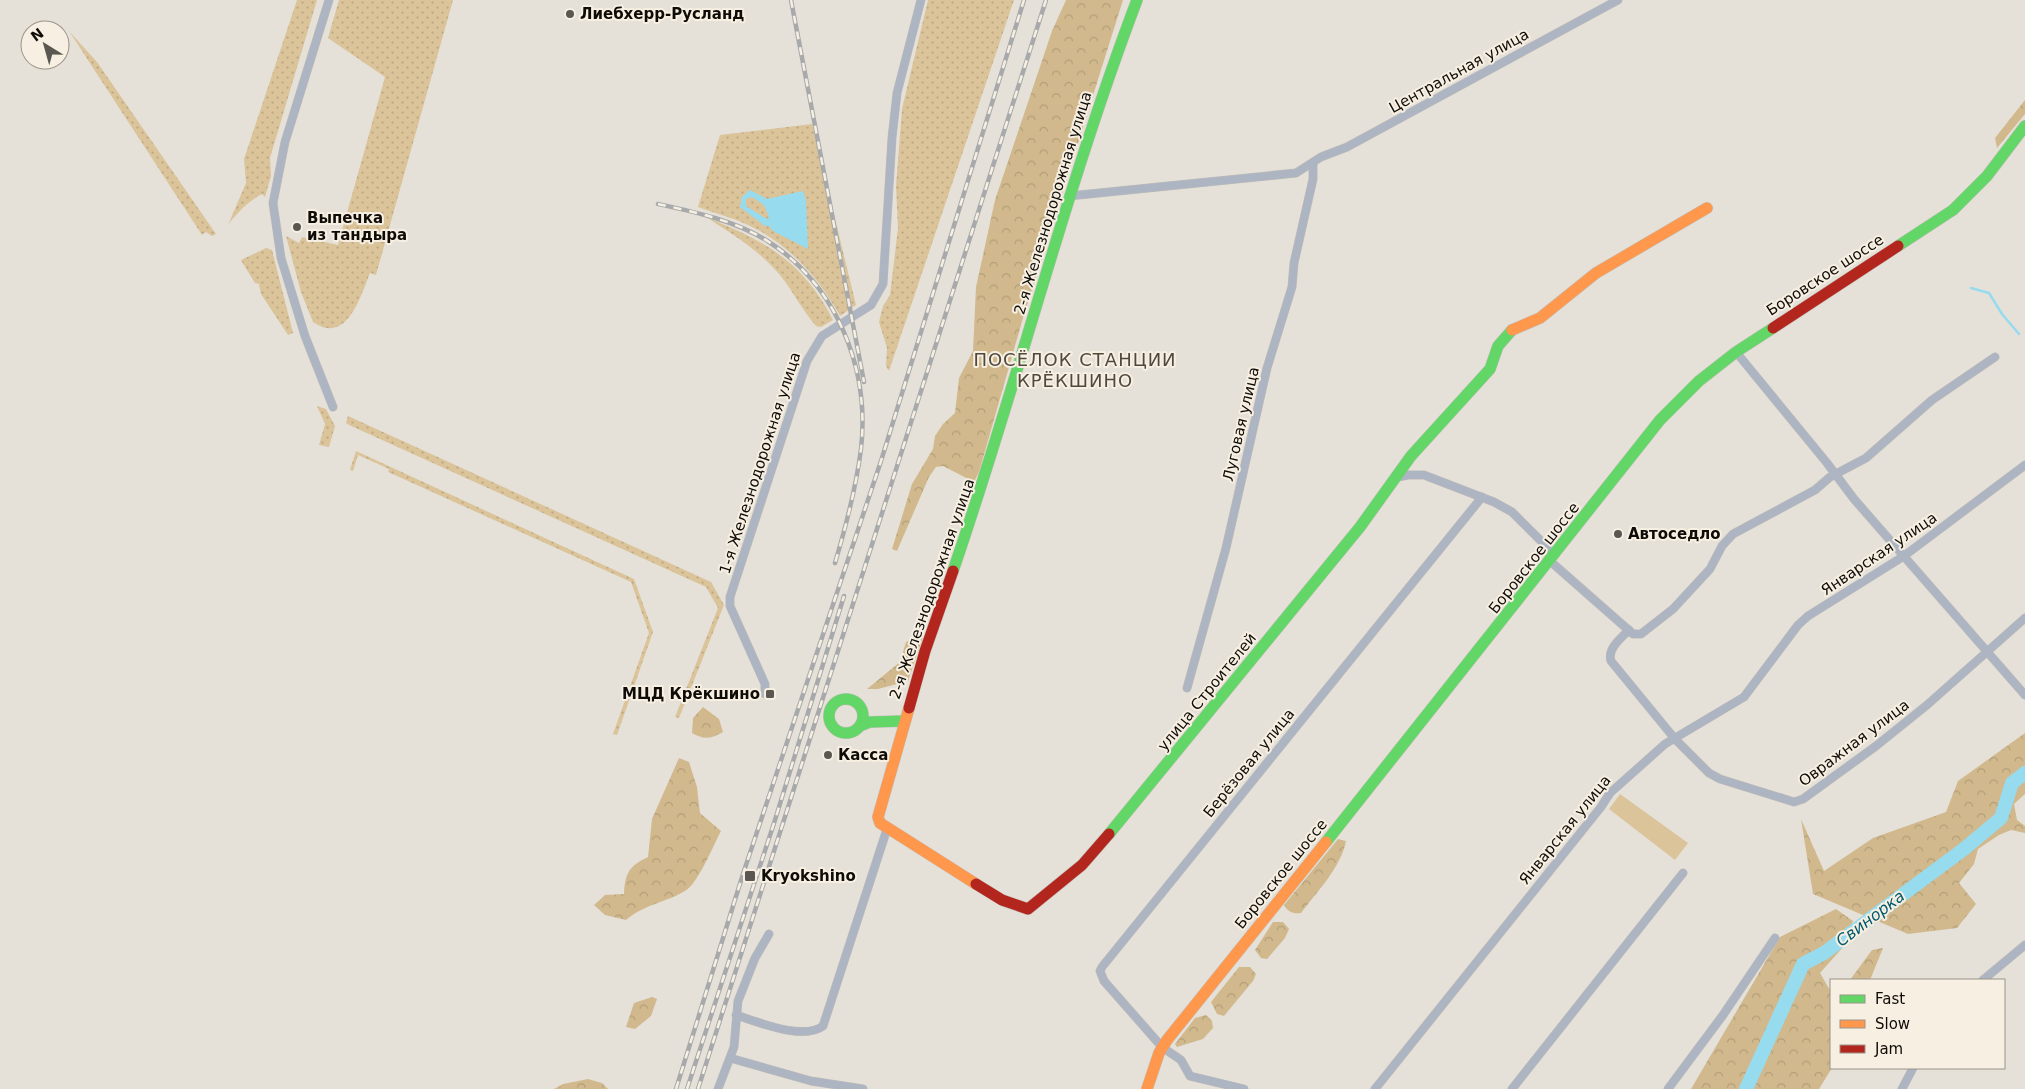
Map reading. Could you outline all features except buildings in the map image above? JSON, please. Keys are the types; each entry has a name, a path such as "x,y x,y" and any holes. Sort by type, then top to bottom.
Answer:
{"street":[{"path":"328,0 283,149 274,191 273,215 281,258 296,309 333,407"},
{"name":"1-я Железнодорожная улица","path":"765,694 762,676 730,606 731,594 807,361 822,336 872,305 884,284 896,100 900,74 921,0"},
{"name":"2-я Железнодорожная улица","path":"886,829 880,823 878,817 904,721 933,628 981,491 1069,196 1114,61 1137,0"},
{"name":"Центральная улица","path":"1069,196 1289,175 1303,170 1321,157 1347,147 1618,0"},
{"name":"Боровское шоссе","path":"1147,1089 1162,1047 1660,420 1700,381 1736,352 1953,210 1982,182 2025,126"},
{"name":"Луговая улица","path":"1187,688 1226,548 1268,368 1292,287 1294,263 1313,179 1313,164"},
{"name":"улица Строителей","path":"886,829 1002,900 1023,909 1032,906 1077,870 1123,819 1360,526 1387,488 1398,477 1411,456 1490,369 1498,346 1511,330 1540,318 1596,273 1707,208"},
{"path":"1736,352 1904,556 2025,695"},
{"path":"1398,477 1424,475 1482,497 1512,512 1552,558 1631,632 1645,632 1673,609 1714,565 1722,546 1733,534 1815,490 1836,474 1848,470 1866,458 1932,400 1995,357"},
{"name":"Январская улица","path":"1375,1089 1596,814 1610,793 1665,744 1744,698 1798,625 1808,616 1904,556 2025,465"},
{"name":"Берёзовая улица","path":"1244,1089 1192,1078 1181,1060 1162,1047 1104,981 1100,972 1102,967 1482,497"},
{"name":"Овражная улица","path":"1631,632 1613,648 1610,655 1611,661 1675,739 1714,777 1786,800 1799,801 1876,746 1927,706 2025,618"},
{"path":"864,721 904,721"},
{"path":"736,1016 794,1031 808,1032 823,1026 886,829"},
{"path":"1512,1089 1683,872"},
{"path":"718,1089 736,1036 738,1002 755,958 768,934"},
{"path":"1668,1089 1723,1015 1775,938"},
{"path":"1984,979 2025,945"},
{"path":"730,1058 811,1081 862,1089"},
{"path":"1902,1089 1912,1069"}],"shaded area":[{"path":"297,0 317,0 270,158 271,176 265,197 262,194 252,200 228,225 246,183 244,159"},
{"path":"339,0 453,0 376,275 370,273 357,304 344,323 335,328 325,328 313,322 301,292 286,236 299,243 302,237 338,245 385,77 328,38"},
{"path":"928,0 1014,0 889,371 886,366 887,348 879,322 883,306 890,295 898,228 896,186 902,109"},
{"path":"70,32 97,62 216,234 212,236 206,232 202,235"},
{"path":"812,124 856,305 840,316 812,275 776,241 742,222 698,207 720,135"},
{"path":"706,217 747,235 780,255 809,282 833,320 821,327 816,326 785,281 772,266 745,243"},
{"path":"266,248 272,250 293,333 288,335 261,294 259,284 255,283 241,260"},
{"path":"317,406 326,409 335,426 329,447 319,445 325,424"},
{"path":"348,416 711,582 724,605 679,718 675,717 718,608 706,587 349,425 346,423"},
{"path":"356,451 634,579 653,632 617,735 613,734 649,633 631,582 388,472 389,469 358,455 353,471 350,470"},
{"path":"1620,794 1688,843 1675,860 1609,809"}],"green space":[{"path":"1066,0 1123,0 1023,318 979,472 974,482 943,466 936,467 929,477 897,551 892,549 912,484 933,449 935,436 943,424 955,413 959,378 973,351 976,287 995,200 1052,31"},
{"path":"2025,100 2025,114 1997,148 1995,138"},
{"path":"919,635 923,637 908,681 878,689 867,689 900,662 906,642"},
{"path":"703,707 719,719 723,732 708,738 692,733 693,718"},
{"path":"2025,733 2025,794 2014,804 2017,820 2025,826 2025,833 2011,830 1999,835 1978,849 1974,864 1959,883 1976,904 1957,928 1908,934 1813,894 1801,819 1824,871 1873,838 1946,812 1958,781"},
{"path":"679,758 689,762 697,787 700,813 721,831 700,872 685,891 641,910 626,920 605,915 594,905 605,895 624,894 629,871 648,857 652,819"},
{"path":"1338,839 1346,841 1339,860 1328,879 1301,913 1289,911 1284,905"},
{"path":"1836,909 1853,921 1844,946 1820,973 1830,990 1831,1069 1819,1089 1691,1089 1780,937"},
{"path":"1273,922 1283,922 1289,929 1285,938 1267,959 1261,958 1255,950"},
{"path":"1883,948 1870,979 1851,979 1872,950"},
{"path":"1239,967 1250,967 1256,974 1253,981 1224,1016 1217,1014 1211,1002"},
{"path":"652,997 657,999 651,1016 635,1029 626,1027 634,1003"},
{"path":"1206,1015 1212,1021 1213,1028 1203,1039 1177,1047 1175,1044 1195,1018"},
{"path":"588,1079 602,1083 608,1089 554,1089 563,1084"}],"water":[{"path":"750,190 767,199 803,191 806,201 808,249 773,231 769,226 765,226 740,207 742,197","holes":["752,197 764,205 769,217 767,219 746,206 746,199"]}],"waterway":[{"path":"1971,288 1989,293 2002,314 2019,334"},
{"name":"Свинорка","path":"1746,1089 1803,964 1824,953 1964,849 2001,818 2012,783 2025,773"}],"railway":[{"path":"791,0 864,382"},
{"path":"676,1089 743,874 881,461 1024,0"},
{"path":"698,1089 1046,0"},
{"path":"658,204 730,223 769,242 793,260 813,282 830,306 844,332 854,360 860,389 861,449 847,521 835,563"},
{"path":"687,1089 775,820 844,596"}],"traffic: fast":[{"path":"953,571 977,500 1087,142 1137,0"},
{"path":"1898,246 1953,210 1987,176 2025,126"},
{"path":"1326,842 1660,420 1699,381 1736,352 1773,328"},
{"path":"1109,834 1360,527 1411,456 1490,369 1498,346 1512,330"},
{"path":"846,699 853,700 858,704 862,709 863,716 862,723 858,728 853,732 846,733 839,732 834,728 830,723 829,716 830,709 834,704 839,700 846,699"},
{"path":"860,726 870,722 904,721"}],"traffic: slow":[{"path":"1512,330 1540,318 1596,273 1707,208"},
{"path":"909,708 878,817 880,823 976,884"},
{"path":"1147,1089 1159,1053 1167,1040 1326,842"}],"traffic: jam":[{"path":"1773,328 1898,246"},
{"path":"909,708 925,651 953,571"},
{"path":"976,884 1002,900 1028,909 1082,865 1109,834"}],"place":[{"name":"Лиебхерр-Русланд","path":"570,14"},
{"name":"Выпечка из тандыра","path":"297,227"},
{"name":"Автоседло","path":"1618,534"},
{"name":"МЦД Крёкшино","path":"770,694"},
{"name":"Касса","path":"828,755"},
{"name":"Kryokshino","path":"750,876"}],"district":[{"name":"ПОСЁЛОК СТАНЦИИ КРЁКШИНО","path":"1075,370"}]}
